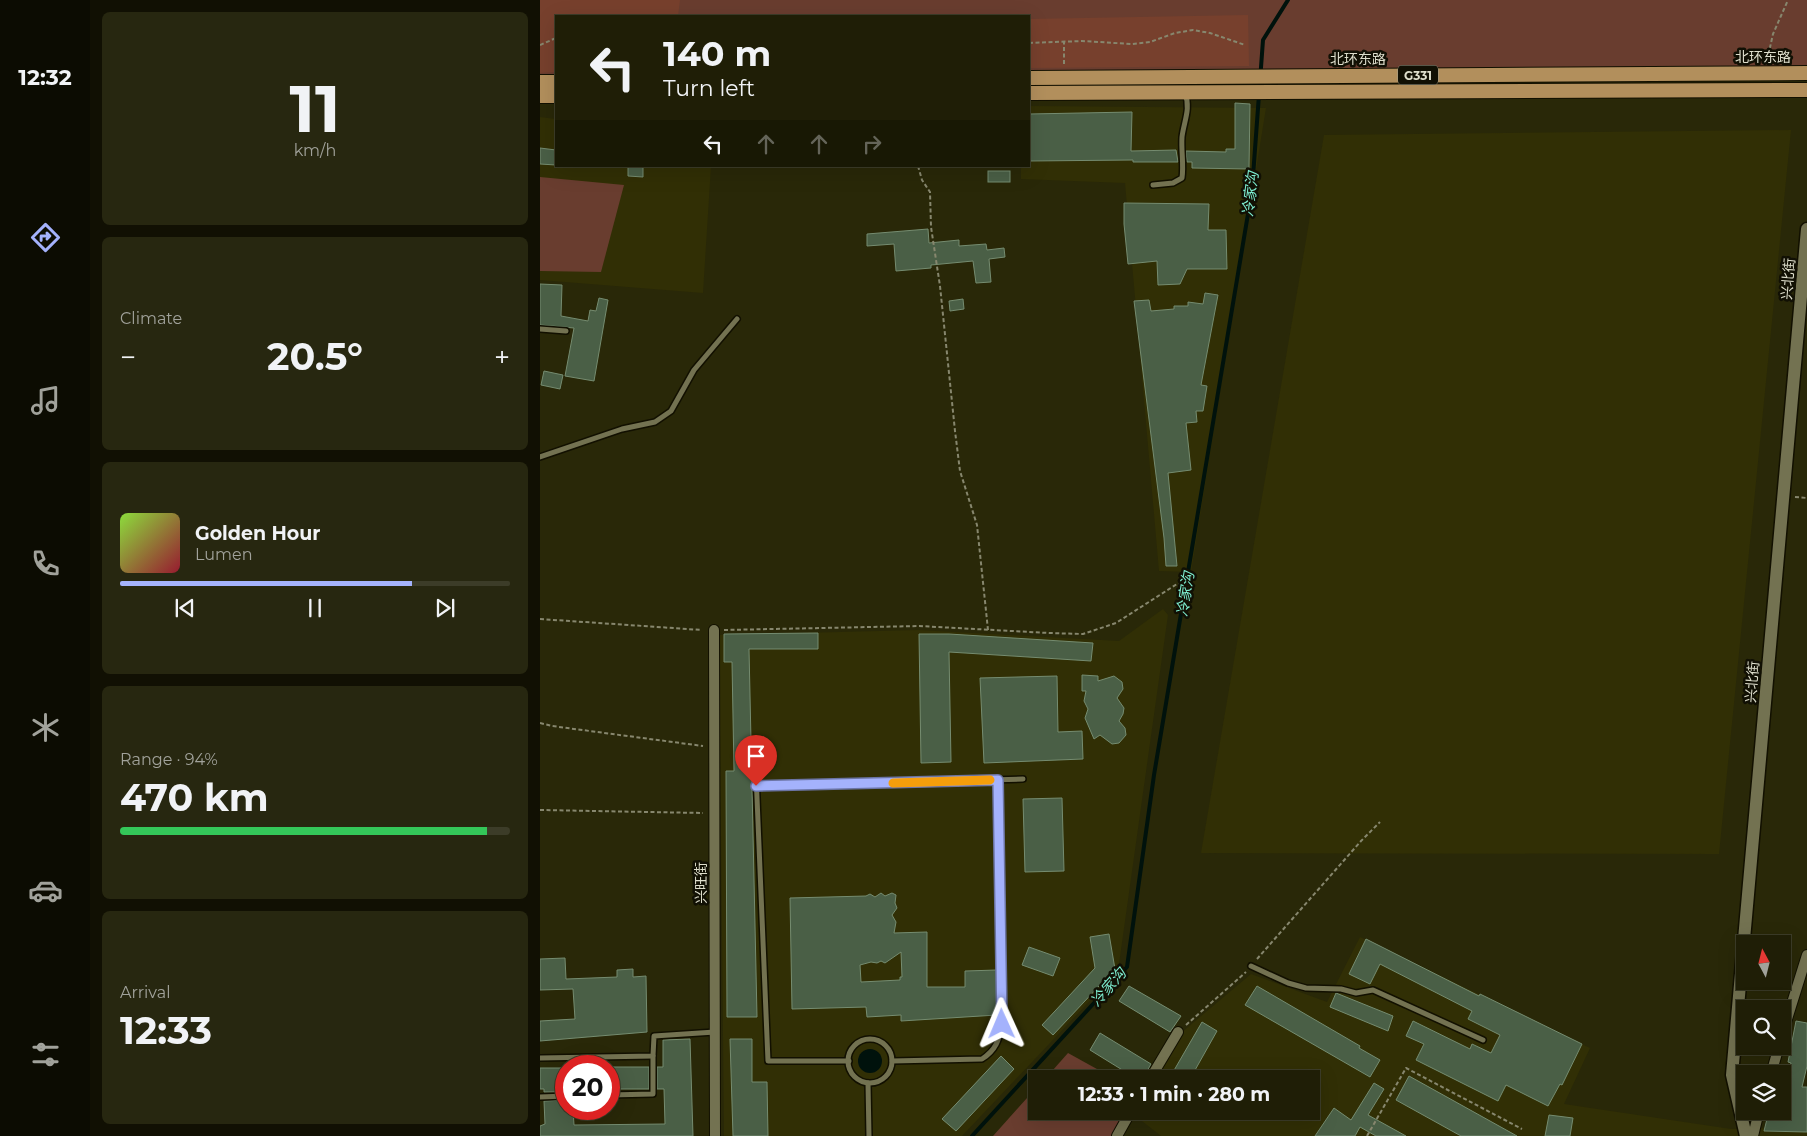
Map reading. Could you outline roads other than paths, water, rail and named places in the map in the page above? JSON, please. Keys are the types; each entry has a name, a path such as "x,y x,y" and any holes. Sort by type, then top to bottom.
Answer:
{"highway":[{"name":"北环东路","path":"1030,78 1807,72"},
{"path":"540,82 555,82"},
{"name":"G331","path":"1030,93 1807,90"},
{"path":"540,96 555,96"}],"street":[{"name":"兴北街","path":"1746,1136 1732,1075 1807,229"},
{"name":"兴旺街","path":"714,630 715,1136"},
{"path":"1791,1006 1807,955"},
{"path":"1155,1070 1178,1032"},
{"path":"1116,1136 1126,1120"},
{"path":"1753,1136 1757,1120"}],"lane":[{"path":"1153,185 1173,183 1182,178 1184,165 1182,135 1188,101 1185,93"},
{"path":"540,457 622,429 655,422 671,411 694,370 737,319"},
{"path":"540,329 566,331"},
{"path":"755,750 768,1062 849,1061"},
{"path":"756,786 1023,779"},
{"path":"892,1061 982,1058 990,1053 999,1042 1002,1024 998,780"},
{"path":"1251,966 1288,983 1306,988 1341,989 1356,993 1373,990 1484,1040"},
{"path":"620,1095 653,1094 654,1036 715,1032"},
{"path":"869,1039 882,1043 888,1048 892,1061 891,1068 882,1079 868,1083 855,1077 851,1071 849,1061 851,1050 856,1045 869,1039"},
{"path":"540,1058 653,1056"},
{"path":"868,1083 869,1136"},
{"path":"540,1097 555,1096"}],"waterway":[{"name":"冷家沟","path":"972,1136 1127,967 1154,775 1252,190 1263,40 1288,0"}]}
